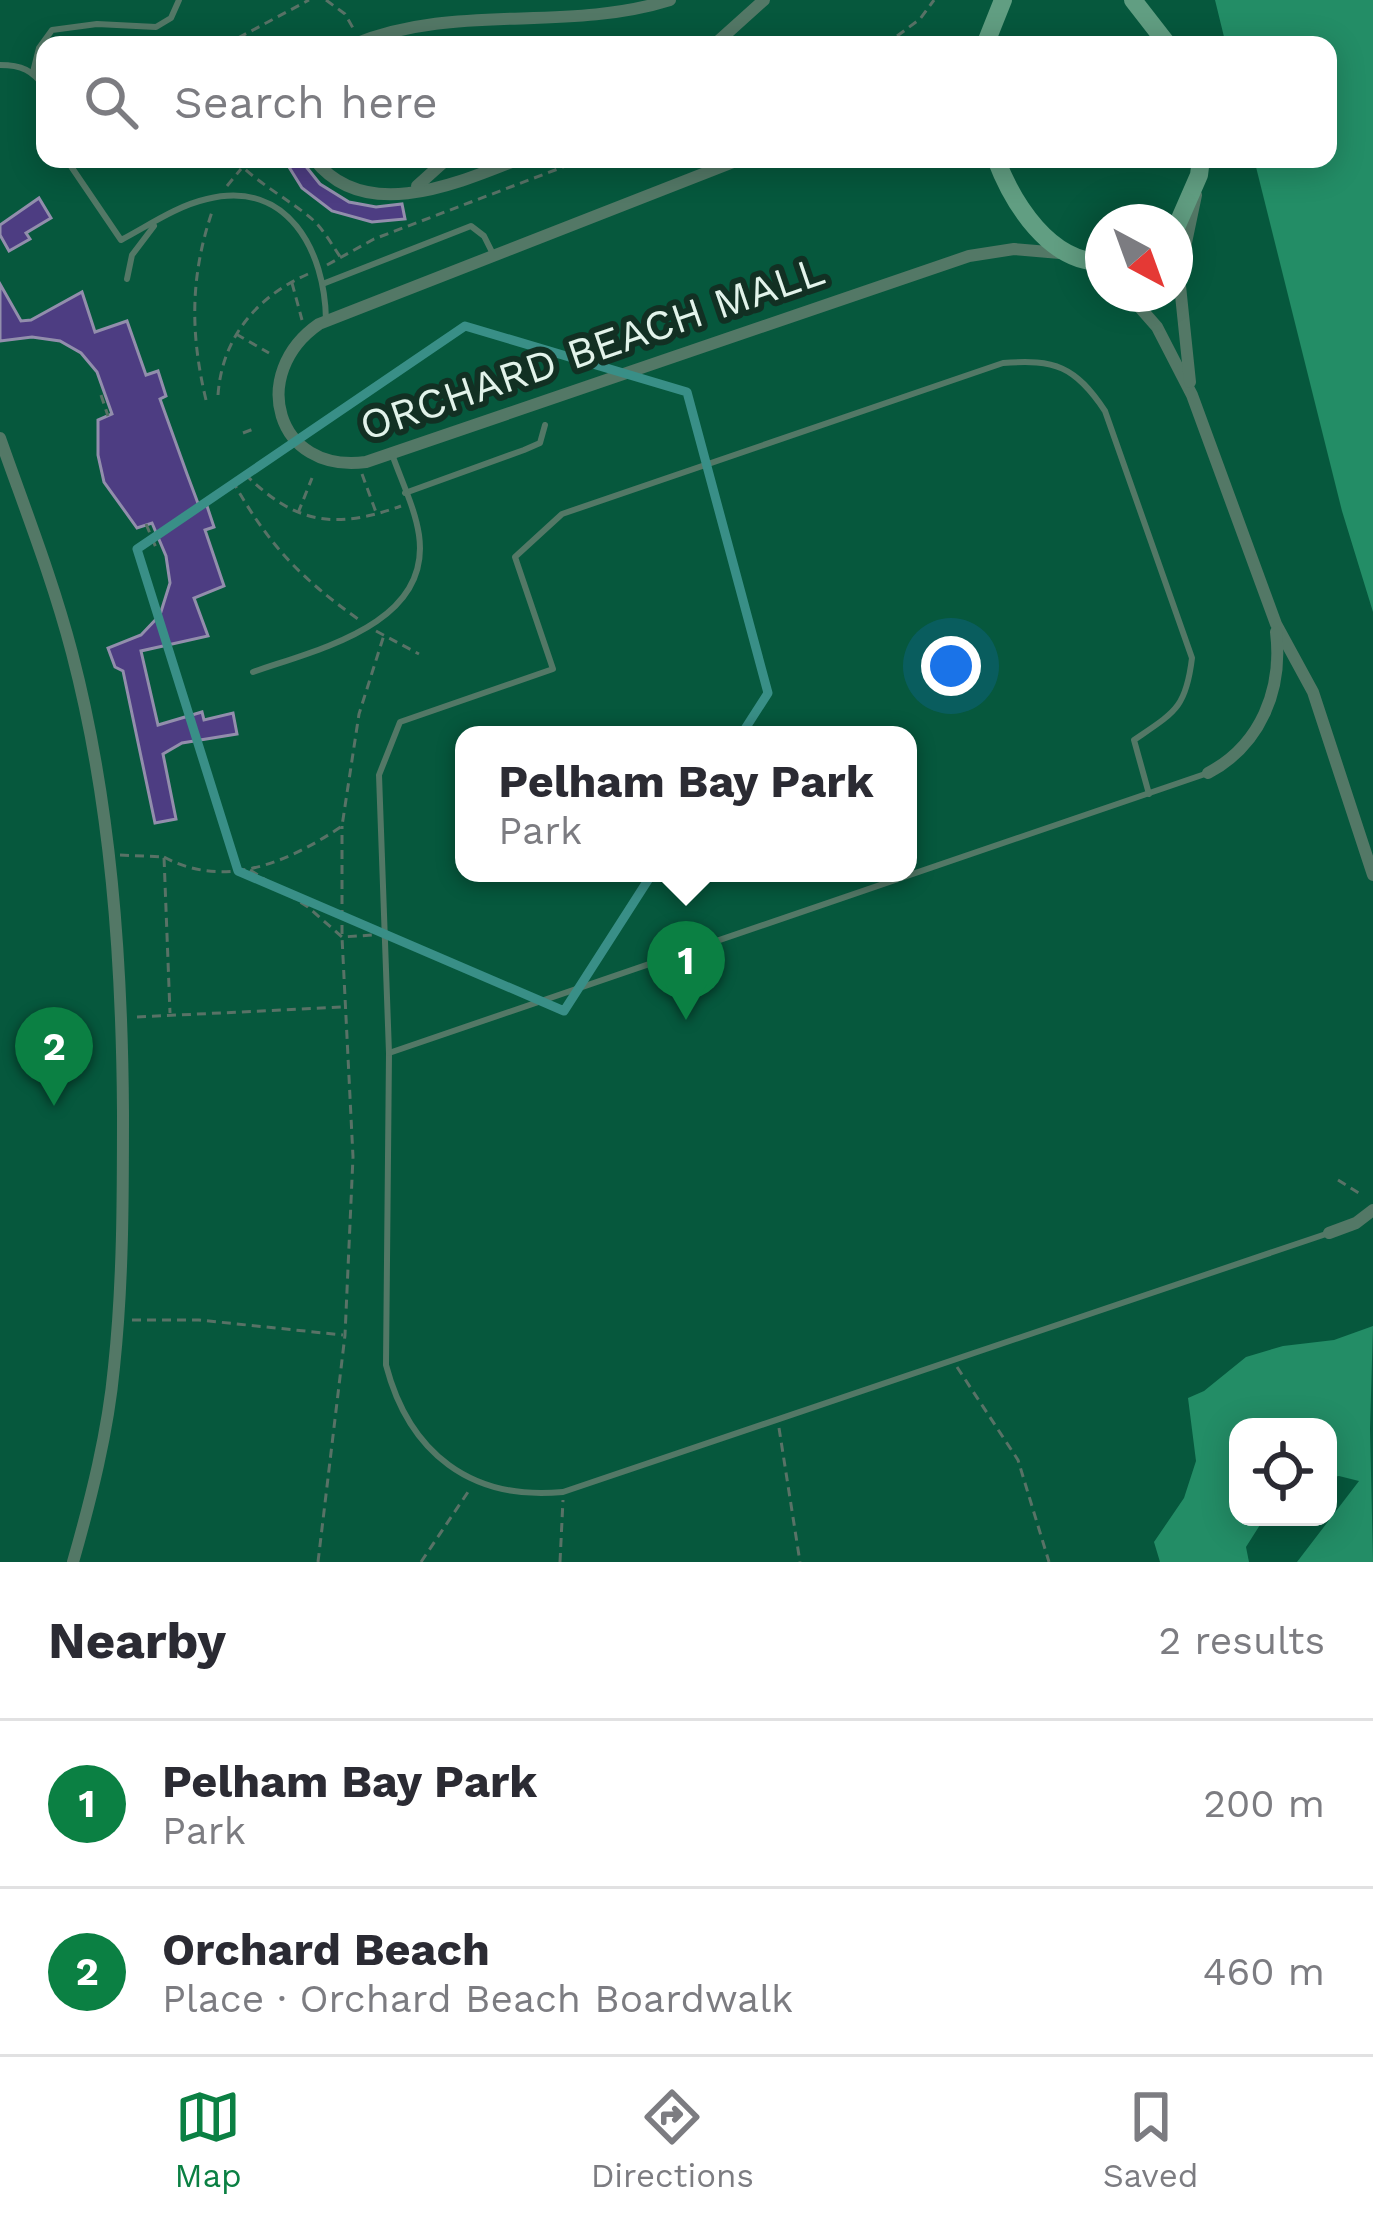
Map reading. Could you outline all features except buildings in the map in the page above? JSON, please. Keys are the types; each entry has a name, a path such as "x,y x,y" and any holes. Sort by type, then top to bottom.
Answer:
{"street":[{"path":"380,36 442,20 605,14 670,0"},
{"path":"723,36 764,0"},
{"path":"989,36 1003,0"},
{"path":"1133,0 1161,36"},
{"path":"323,168 351,190 379,196 494,168"},
{"path":"405,193 439,168"},
{"name":"ORCHARD BEACH MALL","path":"718,168 326,320 303,335 284,359 278,389 281,418 297,442 322,458 353,464 983,252 1014,249 1084,259"},
{"path":"1001,168 1021,208 1084,259"},
{"path":"1185,204 1200,168"},
{"path":"1192,395 1179,276 1200,168"},
{"path":"1143,312 1157,328 1192,395 1276,624 1313,692 1373,875"},
{"path":"0,438 72,652 92,746 121,1018 123,1192 114,1369 98,1468 73,1562"},
{"path":"1208,773 1248,742 1264,716 1278,664 1276,624"},
{"path":"1329,1233 1373,1210"}],"lane":[{"path":"48,36 52,30 97,24 156,27 171,18 179,0"},
{"path":"33,72 36,60"},
{"path":"0,61 36,72"},
{"path":"33,72 36,76"},
{"path":"72,168 121,240 180,208 217,197 248,197 283,213 311,246 325,283 326,320"},
{"path":"127,279 136,248 160,219"},
{"path":"325,283 471,226 484,236 493,254"},
{"path":"1149,794 1135,740 1188,695 1192,658 1105,411 1089,386 1065,368 1039,360 1003,363 562,514 515,557 553,669 400,722 379,775 389,1053 386,1365 405,1420 446,1463 476,1480 538,1494 563,1492 1329,1233"},
{"path":"405,493 524,451 539,443 545,425"},
{"path":"253,672 369,627 404,595 412,580 419,538 392,454"},
{"path":"917,873 1208,773"},
{"path":"389,1053 891,882"}],"path":[{"path":"242,36 308,0"},
{"path":"326,0 345,14 352,36"},
{"path":"897,36 920,19 934,0"},
{"path":"206,400 194,350 192,288 217,197 241,169 272,186 317,223 342,260"},
{"path":"291,281 304,327"},
{"path":"235,333 269,353"},
{"path":"101,395 108,416"},
{"path":"243,433 256,428"},
{"path":"359,467 377,515"},
{"path":"245,474 264,493 298,514 342,522 409,503"},
{"path":"298,514 312,478"},
{"path":"232,480 259,527 309,584 369,627 419,654"},
{"path":"146,524 157,550"},
{"path":"318,1562 345,1335 352,1157 342,826 358,714 384,635"},
{"path":"107,854 164,857 198,872 248,869 286,860 342,826"},
{"path":"164,857 170,1015"},
{"path":"248,869 342,937 373,935"},
{"path":"121,1018 345,1007"},
{"path":"1338,1180 1362,1195"},
{"path":"117,1320 199,1320 345,1335"},
{"path":"953,1361 1018,1460 1049,1562"},
{"path":"778,1420 800,1562"},
{"path":"421,1562 476,1480"},
{"path":"560,1562 563,1492"}],"highlighted area":[{"path":"465,326 687,392 768,693 564,1011 238,871 137,549"}],"shaded area":[{"path":"0,0 1257,0 1268,36 36,36 36,168 1299,168 1373,507 1373,1562 0,1562"},
{"path":"1215,0 1373,0 1373,612 1342,511 1256,168 1337,168 1337,36 1224,36"},
{"path":"1373,1326 1373,1562 1297,1562 1325,1526 1337,1526 1337,1510 1359,1481 1337,1476 1337,1418 1229,1418 1229,1526 1259,1526 1246,1547 1249,1562 1160,1562 1154,1542 1184,1498 1196,1461 1188,1398 1246,1357 1283,1346 1334,1340"}],"place":[{"name":"Pelham Bay Park","path":"686,1020"},
{"name":"Orchard Beach","path":"54,1106"}]}
